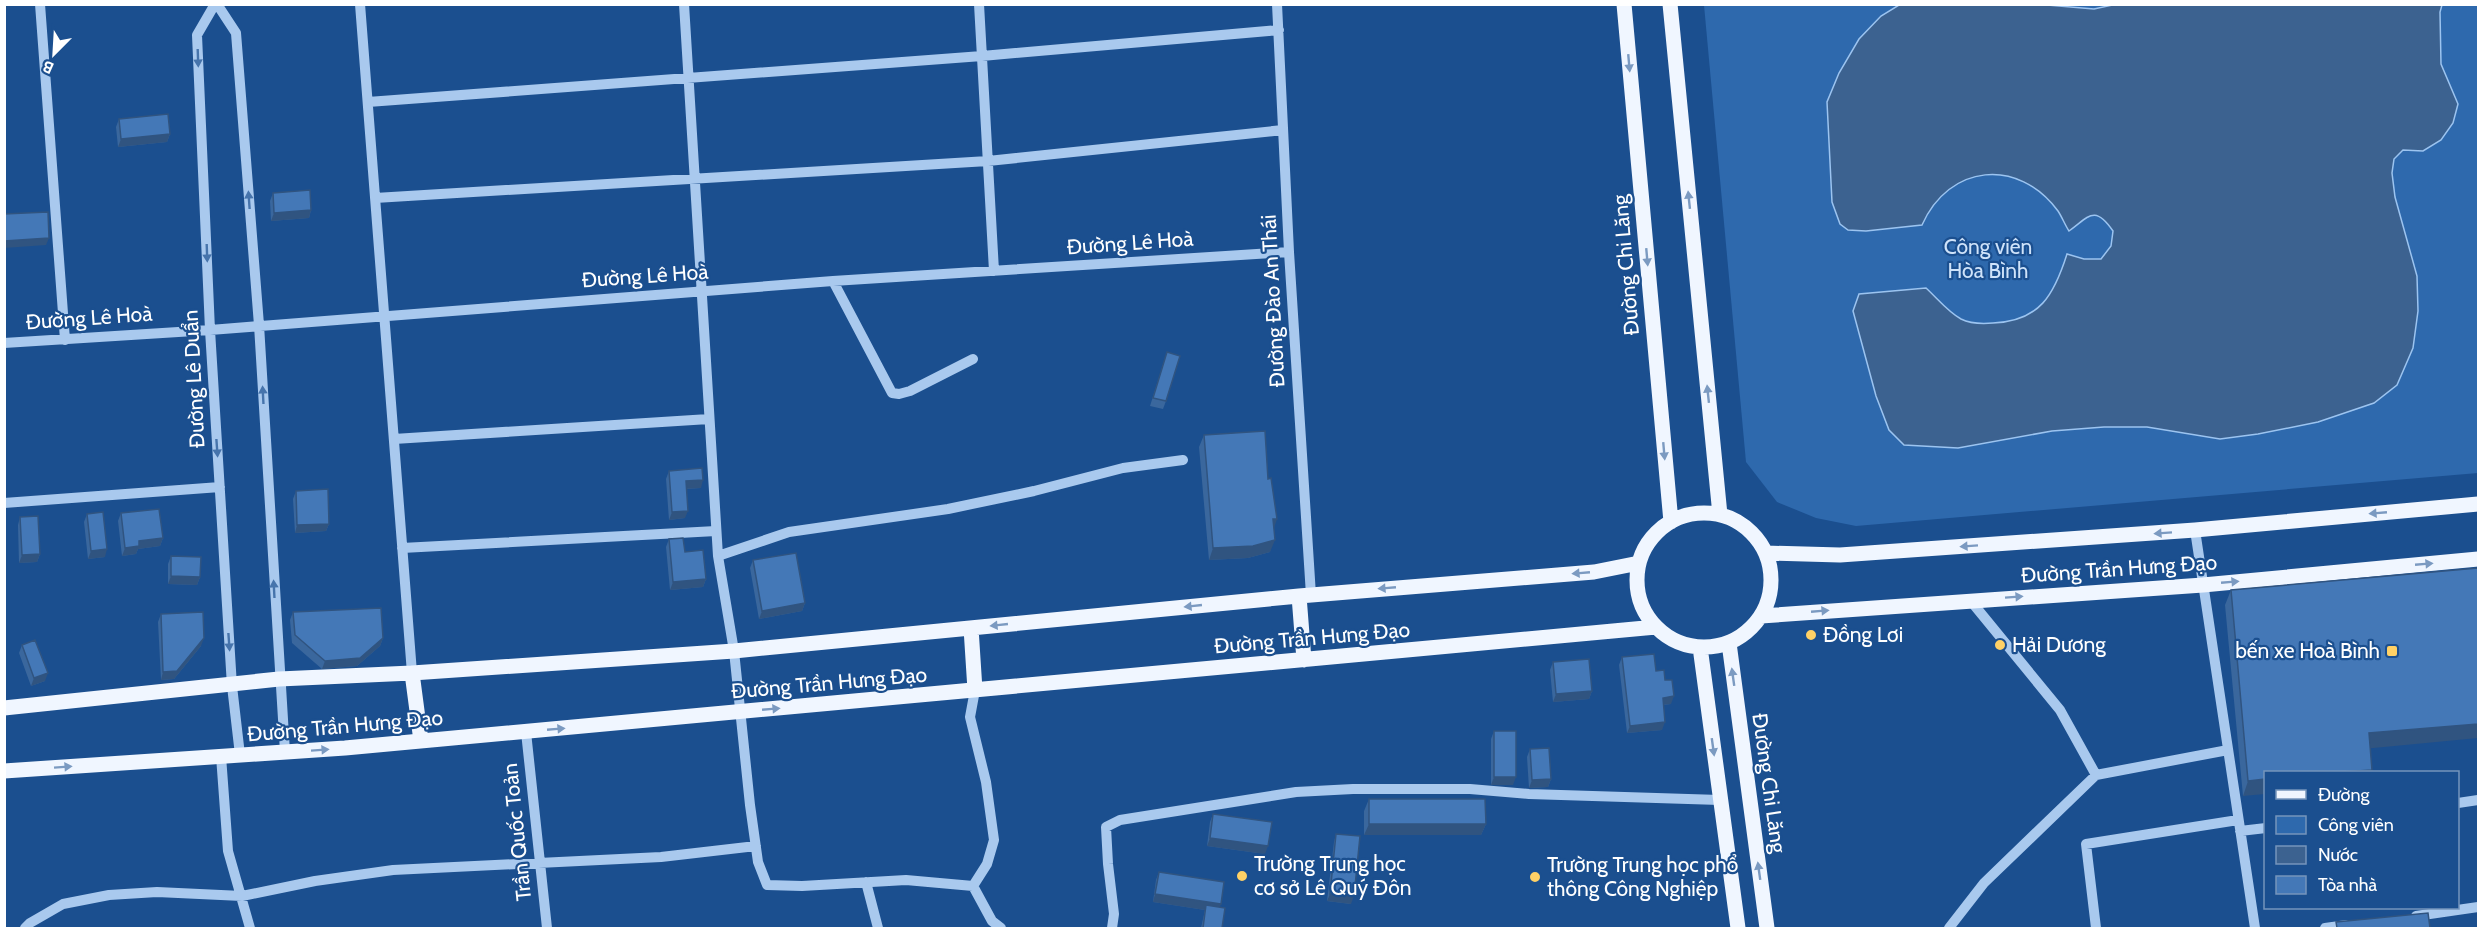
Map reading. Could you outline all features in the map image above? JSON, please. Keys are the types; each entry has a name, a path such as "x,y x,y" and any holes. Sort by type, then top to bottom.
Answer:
{"main road":[{"name":"Đường Chi Lăng","path":"1624,4 1671,522"},
{"path":"1670,4 1720,515"},
{"name":"Đường Trần Hưng Đạo","path":"1766,553 1840,555 2195,530 2478,504"},
{"path":"1695,514 1720,515 1747,529 1766,553 1771,585 1767,606 1747,632 1729,643 1700,647 1676,641 1656,627 1648,618 1639,597 1637,585 1639,563 1651,539 1671,522 1695,514"},
{"name":"Đường Trần Hưng Đạo","path":"1761,616 2203,585 2478,559"},
{"name":"Đường Trần Hưng Đạo","path":"4,708 232,686 279,679 412,673 734,651 1305,595 1593,572 1639,563"},
{"path":"1304,660 1305,595"},
{"name":"Đường Trần Hưng Đạo","path":"4,771 285,752 526,732 1656,627"},
{"path":"971,628 975,690"},
{"name":"Đường Chi Lăng","path":"1729,643 1767,928"},
{"path":"1700,647 1738,928"},
{"path":"412,673 421,741"}],"street":[{"path":"40,4 65,340"},
{"name":"Đường Lê Duẩn","path":"240,755 232,686 210,330 197,35 216,4 236,33 259,325 285,752"},
{"path":"360,4 412,673"},
{"path":"684,4 718,556 734,651 758,862 767,885 802,886 906,880 973,886"},
{"path":"980,4 994,271"},
{"name":"Đường Đào An Thái","path":"1277,4 1305,595"},
{"path":"368,102 982,56 1278,30"},
{"path":"375,198 988,161 1283,130"},
{"name":"Đường Lê Hoà","path":"4,343 210,330 833,281 1289,252"},
{"path":"833,281 892,393 910,391 973,359"},
{"path":"394,439 709,419"},
{"path":"718,556 789,532 948,509 1034,491 1123,468 1184,460"},
{"path":"4,503 220,487"},
{"path":"2195,530 2255,928"},
{"path":"402,548 716,531"},
{"path":"1970,600 2060,710 2096,776"},
{"path":"973,886 987,864 994,840 986,782 970,717 975,690"},
{"name":"Trần Quốc Toản","path":"526,732 547,928"},
{"path":"1949,928 1984,883 2096,776 2228,750"},
{"path":"221,756 228,851 250,928"},
{"path":"1112,928 1114,914 1106,827 1120,820 1296,792 1353,789 1470,789 1529,794 1720,800"},
{"path":"2459,803 2478,800"},
{"path":"2096,928 2086,844 2239,826 2264,828"},
{"path":"25,928 63,904 109,895 157,892 242,896 315,881 393,870 661,857 756,846"},
{"path":"866,882 878,928"},
{"path":"973,886 995,926"},
{"path":"2408,917 2478,907"},
{"path":"2325,928 2360,924"}],"green space":[{"name":"Công viên Hòa Bình","path":"1704,5 2478,5 2478,473 1856,526 1816,518 1777,502 1746,462"}],"water":[{"path":"2117,4 2442,5 2440,12 2441,64 2458,104 2453,123 2441,140 2423,151 2403,150 2394,159 2392,173 2395,197 2417,276 2418,311 2413,348 2397,385 2374,403 2318,422 2220,439 2147,427 2104,427 2052,431 1958,448 1904,445 1889,430 1876,396 1853,311 1859,294 1926,288 1952,313 1965,321 1993,323 2009,321 2023,317 2043,303 2057,282 2067,254 2084,259 2101,259 2111,246 2113,231 2101,217 2096,215 2086,218 2069,231 2058,211 2042,194 2024,182 2005,176 1985,175 1966,180 1949,189 1934,205 1922,225 1866,231 1848,230 1840,224 1832,202 1827,102 1839,73 1859,39 1881,16 1899,5 2047,5 2094,9"}],"building":[{"path":"168,114 170,134 121,139 119,119"},
{"path":"310,190 311,210 274,213 273,193"},
{"path":"48,212 49,238 4,241 4,214"},
{"path":"1167,352 1180,356 1166,401 1153,398"},
{"path":"1265,431 1268,479 1271,478 1277,519 1273,519 1275,540 1253,546 1213,548 1204,435"},
{"path":"702,468 703,480 686,481 688,511 672,512 669,471"},
{"path":"328,489 329,524 297,525 296,491"},
{"path":"159,509 163,538 139,541 139,546 125,548 121,513"},
{"path":"103,512 107,549 91,551 87,514"},
{"path":"38,516 40,554 22,555 20,517"},
{"path":"683,538 685,552 703,550 706,579 673,582 669,539"},
{"path":"796,553 805,603 762,611 753,560"},
{"path":"171,556 201,557 200,577 171,576"},
{"path":"2478,568 2478,724 2369,733 2372,770 2264,771 2264,779 2248,781 2231,590"},
{"path":"381,608 383,638 360,658 325,661 295,635 293,612"},
{"path":"203,612 204,638 177,671 163,672 161,614"},
{"path":"35,640 48,673 34,678 22,645"},
{"path":"1654,654 1656,671 1664,670 1665,680 1672,680 1674,696 1663,698 1665,722 1630,726 1622,657"},
{"path":"1589,659 1592,691 1556,694 1553,662"},
{"path":"1494,731 1516,731 1516,777 1494,777"},
{"path":"1549,748 1551,779 1532,780 1530,749"},
{"path":"1369,799 1485,799 1486,824 1369,824"},
{"path":"1213,814 1272,822 1268,846 1210,838"},
{"path":"1336,834 1360,836 1354,896 1330,894"},
{"path":"1159,872 1224,882 1221,904 1155,894"},
{"path":"1206,905 1225,908 1222,928 1203,928"},
{"path":"2428,913 2430,928 2337,928 2336,922"}],"place":[{"name":"Đồng Lơi","path":"1811,635"},
{"name":"Hải Dương","path":"2000,645"},
{"name":"bến xe Hoà Bình","path":"2392,651"},
{"name":"Trường Trung học cơ sở Lê Quý Đôn","path":"1242,876"},
{"name":"Trường Trung học phổ thông Công Nghiệp","path":"1535,877"}]}
